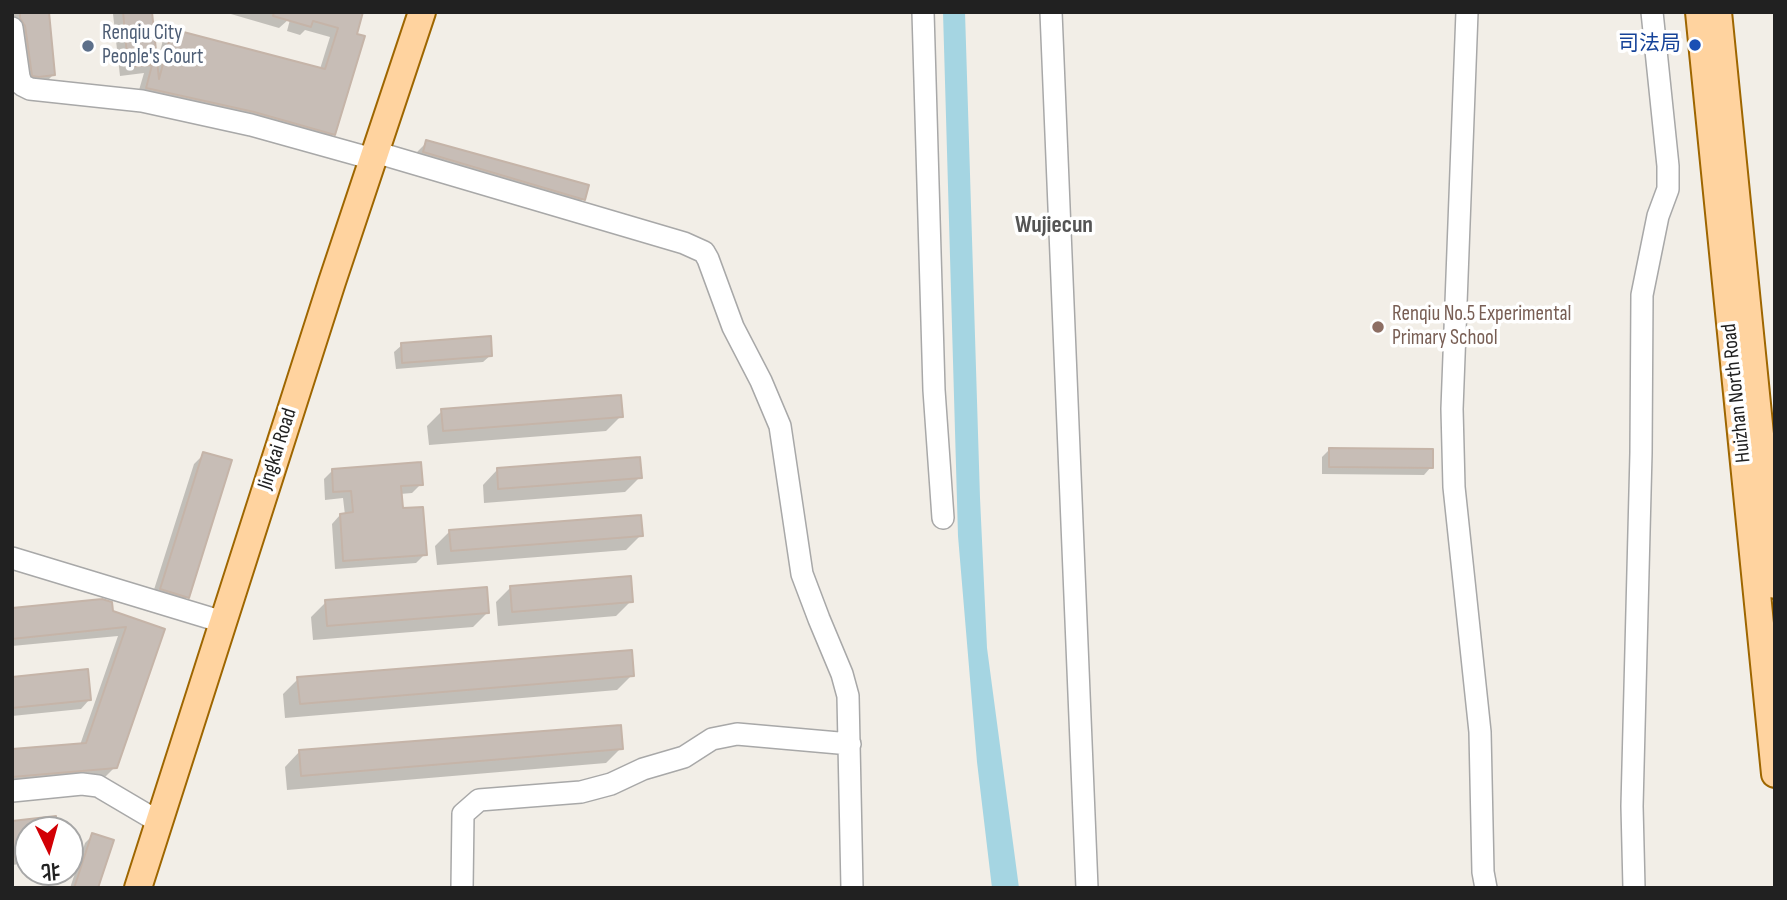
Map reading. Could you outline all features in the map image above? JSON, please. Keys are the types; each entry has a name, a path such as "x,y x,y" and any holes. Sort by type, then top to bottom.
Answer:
{"main road":[{"name":"Jingkai Road","path":"138,888 332,282 422,12"},
{"name":"Huizhan North Road","path":"1699,12 1775,774"},
{"name":"Huizhan North Road","path":"1718,12 1775,584"}],"street":[{"path":"923,12 934,390 943,518"},
{"path":"1051,12 1087,888"},
{"path":"1467,12 1452,409 1454,487 1480,732 1483,872 1486,888"},
{"path":"1634,888 1632,806 1642,295 1658,216 1668,189 1652,12"},
{"path":"12,28 19,77 22,85 30,89 142,101 251,125 374,156 684,243 704,252 733,327 761,381 780,426 802,574 842,674 848,696 852,888"},
{"path":"12,558 223,622"},
{"path":"462,888 463,814 480,800 581,792 684,757 712,739 737,734 850,744"},
{"path":"12,791 82,784 98,786 159,822"}],"water":[{"path":"943,12 965,12 987,648 1019,888 992,888 977,762 958,536"}],"building":[{"path":"20,12 49,12 55,75 32,76 25,26"},
{"path":"123,12 152,12 159,79 172,29 325,69 338,28 313,21 311,27 273,16 274,12 363,12 357,34 365,36 335,135 254,112 146,88 152,65 128,67"},
{"path":"426,140 589,185 585,200 423,152"},
{"path":"491,336 492,356 402,363 401,343"},
{"path":"621,395 623,417 443,431 441,409"},
{"path":"1329,448 1433,449 1433,468 1329,467"},
{"path":"203,452 232,460 189,598 160,589"},
{"path":"640,457 642,478 498,489 497,468"},
{"path":"421,462 423,485 401,486 403,508 423,507 427,555 343,561 340,514 353,512 351,491 333,492 332,469"},
{"path":"641,515 643,536 451,551 449,530"},
{"path":"631,576 633,602 512,612 510,586"},
{"path":"487,587 489,613 327,626 325,600"},
{"path":"102,599 112,602 113,611 165,629 117,768 12,777 12,749 86,743 126,627 12,639 12,608"},
{"path":"632,650 634,676 300,704 297,677"},
{"path":"88,669 91,700 12,708 12,677"},
{"path":"621,725 623,749 301,776 299,750"},
{"path":"12,821 14,821 12,857"},
{"path":"92,833 114,840 98,888 74,888 84,886 84,857"}],"place":[{"name":"司法局","path":"1695,45"},
{"name":"Renqiu City People's Court","path":"88,46"},
{"name":"Renqiu No.5 Experimental Primary School","path":"1378,327"}],"district":[{"name":"Wujiecun","path":"1054,226"}]}
